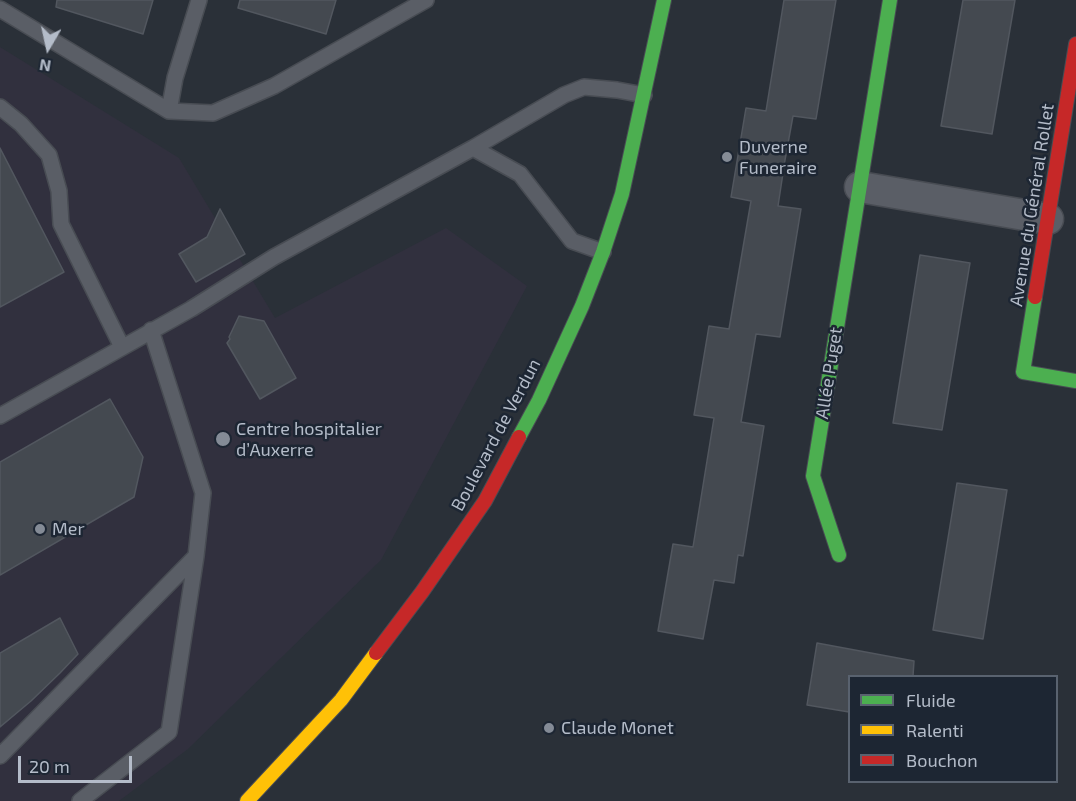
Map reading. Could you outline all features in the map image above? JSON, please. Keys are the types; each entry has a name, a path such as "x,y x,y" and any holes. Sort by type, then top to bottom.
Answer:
{"street":[{"name":"Boulevard de Verdun","path":"247,801 341,700 422,592 485,501 539,400 582,306 622,194 664,0"},
{"name":"Allée Puget","path":"839,555 813,476 890,0"},
{"name":"Avenue du Général Rollet","path":"1076,44 1073,90 1048,219 1023,372 1076,381"},
{"path":"860,187 1048,219"}],"lane":[{"path":"169,111 175,78 199,0"},
{"path":"0,9 169,111 213,114 274,86 426,0"},
{"path":"0,416 191,309 274,257 564,96 584,87 644,95"},
{"path":"0,107 21,124 49,155 59,191 61,224 122,347"},
{"path":"473,147 520,174 572,241 603,252"},
{"path":"80,801 169,732 196,556 203,493 151,330"},
{"path":"0,756 196,556"}],"shaded area":[{"name":"Centre hospitalier d’Auxerre","path":"0,47 179,158 275,318 446,228 527,286 381,560 188,749 119,801 0,801"}],"building":[{"path":"57,0 153,0 143,34 56,7"},
{"path":"240,0 336,0 326,34 238,8"},
{"path":"784,0 836,0 816,119 793,116 785,160 778,206 801,209 780,337 756,334 741,422 764,426 743,556 738,555 734,583 714,580 703,639 658,631 673,544 693,547 714,418 694,415 709,326 729,329 751,201 731,197 746,108 766,111"},
{"path":"963,0 1015,0 992,134 941,126"},
{"path":"0,148 64,272 0,307"},
{"path":"220,209 245,254 196,282 179,254 207,237"},
{"path":"920,255 970,263 942,430 893,423"},
{"path":"239,316 264,321 296,378 260,399 227,343"},
{"name":"Mer","path":"110,399 143,457 134,497 0,575 0,462"},
{"path":"957,483 1007,490 983,639 933,630"},
{"path":"60,618 78,654 31,701 0,727 0,653"},
{"path":"817,643 914,661 913,675 848,675 848,712 807,705"}],"traffic: fast":[{"path":"519,437 539,400 582,306 603,252 622,194 664,0"},
{"path":"839,555 813,476 890,0"},
{"path":"1035,297 1023,372 1076,381"}],"traffic: slow":[{"path":"247,801 341,700 376,653"}],"traffic: jam":[{"path":"1035,297 1076,44"},
{"path":"376,653 422,592 485,501 519,437"}],"place":[{"name":"Duverne Funeraire","path":"727,157"},
{"name":"Centre hospitalier d’Auxerre","path":"223,439"},
{"name":"Mer","path":"40,529"},
{"name":"Claude Monet","path":"549,728"}]}
